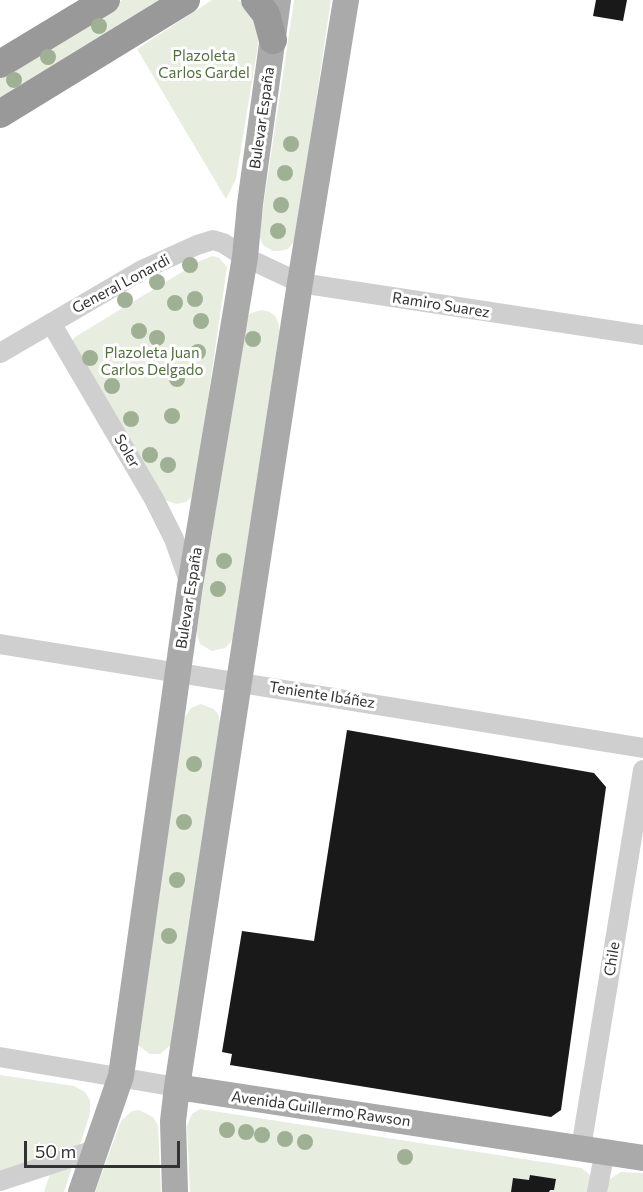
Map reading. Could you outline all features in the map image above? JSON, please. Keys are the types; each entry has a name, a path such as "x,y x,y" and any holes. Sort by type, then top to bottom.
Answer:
{"highway":[{"path":"0,64 106,0"},
{"path":"0,114 186,0"},
{"path":"255,0 266,14 273,40"}],"main road":[{"name":"Bulevar España","path":"81,1192 121,1076 190,586 244,257 278,0"},
{"path":"175,1192 173,1121 177,1087 238,681 346,0"},
{"name":"Avenida Guillermo Rawson","path":"177,1087 643,1158"}],"street":[{"name":"General Lonardi","path":"0,353 144,269 197,245 213,240 223,243 244,257"},
{"name":"Ramiro Suarez","path":"244,257 300,283 643,336"},
{"name":"Soler","path":"51,323 154,500 174,539 190,586"},
{"name":"Teniente Ibáñez","path":"0,644 643,748"},
{"name":"Chile","path":"597,1192 593,1149 643,770"},
{"name":"Avenida Guillermo Rawson","path":"0,1057 177,1087"},
{"path":"0,1181 97,1149"}],"green space":[{"path":"122,0 165,0 0,100 0,74"},
{"name":"Plazoleta Carlos Gardel","path":"212,0 238,0 247,5 260,33 236,179 226,199 137,49"},
{"path":"294,0 331,0 296,236 288,249 273,251 263,245 259,235"},
{"name":"Plazoleta Juan Carlos Delgado","path":"213,256 219,258 227,267 194,495 186,502 176,504 165,500 71,342 75,337 200,261"},
{"path":"262,310 276,317 280,333 233,636 225,648 212,651 200,644 197,629 245,319 251,313"},
{"path":"201,704 214,709 221,726 171,1045 160,1054 150,1054 138,1045 184,718 191,708"},
{"path":"0,1075 74,1086 85,1092 90,1100 90,1113 81,1142 0,1175"},
{"path":"200,1109 582,1168 591,1176 589,1192 190,1192 187,1126 192,1114"},
{"path":"139,1110 153,1117 158,1125 161,1192 95,1192 121,1121 132,1111"},
{"path":"72,1167 64,1192 44,1192 51,1171"},
{"path":"621,1172 643,1173 643,1192 603,1192 610,1179"}],"building":[{"path":"596,0 627,0 623,21 593,16"},
{"path":"347,730 594,773 606,787 561,1110 551,1117 230,1065 232,1054 222,1052 242,931 314,941"},
{"path":"530,1175 556,1179 554,1190 511,1192 513,1178 529,1180"}]}
